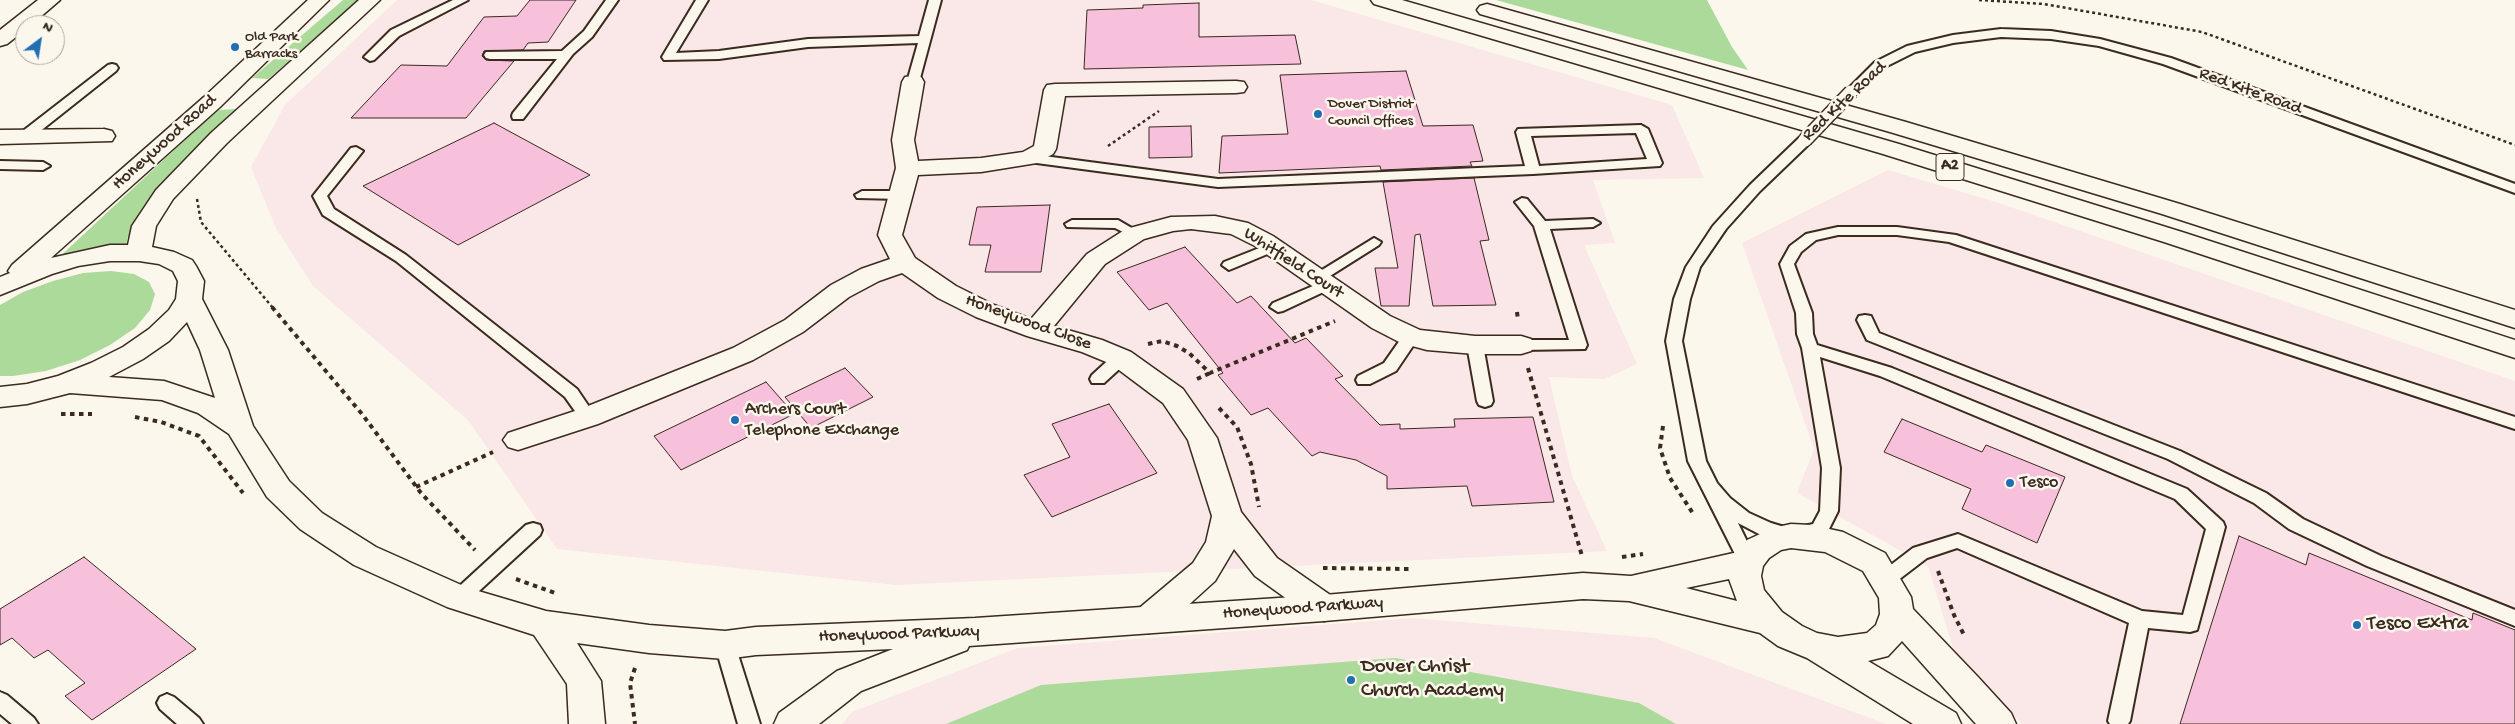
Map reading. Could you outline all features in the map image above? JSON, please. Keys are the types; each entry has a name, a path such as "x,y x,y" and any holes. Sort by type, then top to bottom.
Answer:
{"main road":[{"path":"0,40 50,0"},
{"name":"Honeywood Road","path":"4,285 212,102 319,0"},
{"name":"Honeywood Road","path":"139,253 144,226 164,195 219,138 370,0"},
{"name":"A2","path":"1381,0 1660,80 1900,152 2173,237 2515,349"},
{"name":"A2","path":"1450,0 1907,130 2171,209 2515,319"},
{"name":"Honeywood Close","path":"913,82 903,140 908,168 890,235 904,263 947,292 986,311 1036,330 1092,346 1137,350 1145,373 1173,396 1202,438 1227,516 1266,567 1324,608"},
{"path":"908,168 981,165 1029,158 1045,148 1054,90 1236,87"},
{"path":"0,137 104,136"},
{"name":"Whitfield Court","path":"1036,330 1096,259 1135,234 1171,224 1215,223 1239,228 1272,247 1381,322 1411,337 1426,341 1475,345 1521,345"},
{"path":"0,397 27,394 66,384 101,370 139,349 159,335 178,316 189,299 191,281 183,266 165,257 139,253 110,253 43,268 4,285"},
{"path":"518,440 588,417 743,354 794,326 840,291 870,275 904,263"},
{"name":"Honeywood Parkway","path":"189,299 214,350 238,427 278,489 311,522 365,556 460,598 546,625 649,639 725,645 766,641 975,632 1324,608 1583,586 1629,588 1770,622"},
{"name":"Honeywood Parkway","path":"66,384 164,392 208,406 238,427"},
{"name":"Honeywood Close","path":"1149,620 1204,572 1221,544 1227,516"},
{"path":"1814,646 1838,650 1876,646 1889,633 1897,614 1895,597 1886,579 1874,562 1855,551 1832,541 1811,536 1791,536 1773,540 1758,549 1748,562 1746,576 1748,591 1757,607 1770,622 1790,636 1814,646 1943,724"},
{"name":"Honeywood Parkway","path":"1629,588 1748,562"},
{"path":"1897,614 1998,724"},
{"path":"546,625 584,682 587,724"},
{"path":"792,724 849,681 975,632"}],"lane":[{"path":"370,57 395,33 462,0"},
{"path":"518,116 566,55 588,34 612,0"},
{"path":"702,0 668,57 719,55 808,43 924,39"},
{"path":"913,82 935,0"},
{"name":"Red Kite Road","path":"1748,562 1706,482 1697,460 1674,341 1682,299 1693,267 1720,226 1755,188 1879,65 1911,49 1953,39 2001,33 2051,35 2100,43 2167,61 2515,189"},
{"path":"490,55 566,55"},
{"path":"24,137 112,68"},
{"path":"1029,158 1218,182 1533,170 1655,163 1641,128 1523,132 1533,170"},
{"path":"356,151 320,196 328,212 401,258 503,341 571,393 588,417"},
{"path":"0,165 43,166"},
{"path":"862,195 901,195"},
{"path":"1521,345 1578,345 1541,225 1522,202"},
{"path":"1541,225 1593,222"},
{"path":"1072,224 1118,224 1135,234"},
{"path":"1791,536 1819,530 1829,511 1831,468 1810,348 1805,334 1804,313 1787,264 1795,249 1811,237 1838,231 1898,231 1935,235 2068,276 2515,424"},
{"path":"1278,307 1322,282 1374,242"},
{"path":"1229,266 1272,247"},
{"path":"1865,320 1873,336 1927,359 2174,455 2260,498 2296,524 2374,561 2515,618"},
{"path":"1364,380 1390,367 1411,337"},
{"path":"1475,345 1485,401"},
{"path":"1810,348 1886,372 2181,494 2216,527 2190,624 2140,619 1958,541 1920,553 1886,579"},
{"path":"1098,379 1137,350"},
{"name":"Red Kite Road","path":"1706,482 1724,503 1743,518 1766,529 1791,536"},
{"path":"460,598 533,530"},
{"path":"2119,720 2140,619"},
{"path":"725,645 749,724"},
{"path":"0,701 27,724"},
{"path":"167,703 192,724"}],"path":[{"path":"1979,0 2044,4 2202,32 2515,146"},
{"path":"1101,151 1176,99 1198,87"},
{"path":"196,191 201,222 362,414 416,487 492,568 536,588 563,595"},
{"path":"1200,387 1193,381 1362,309"},
{"path":"1137,350 1162,341 1177,346 1189,353 1210,373"},
{"path":"1521,345 1585,564"},
{"path":"1137,350 1151,350"},
{"path":"1218,407 1237,427 1248,455 1260,515"},
{"path":"416,487 518,440"},
{"path":"1613,558 1650,553"},
{"path":"1314,566 1349,570 1418,568"},
{"path":"635,724 630,682 636,663"}],"shaded area":[{"path":"397,0 1311,0 1672,105 1704,178 1593,180 1615,243 1584,245 1637,364 1604,379 1549,377 1572,476 1607,551 896,585 557,549 468,420 313,286 276,228 251,167 285,105"},
{"path":"1888,170 1999,203 2515,381 2515,724 2022,724 1957,661 1928,566 1797,493 1814,449 1742,243"},
{"name":"Dover Christ Church Academy","path":"1413,618 1654,638 1886,724 842,724 852,712 1018,648"}],"green space":[{"path":"343,0 359,0 268,79 252,78"},
{"path":"1496,0 1707,0 1732,47 1748,70"},
{"path":"237,109 142,211 127,239 126,249 55,261 219,110"},
{"path":"111,271 134,274 149,282 155,294 150,310 135,328 110,345 80,360 46,371 0,376 0,305 23,292 53,281 83,273"},
{"path":"1395,658 1639,703 1676,724 946,724 1041,685"}],"building":[{"path":"530,0 576,0 548,42 528,43 523,50 484,51 482,56 486,60 514,61 466,118 351,118 401,65 447,66 484,17 517,16"},
{"path":"1199,3 1199,37 1295,35 1301,64 1084,69 1087,10"},
{"name":"Dover District Council Offices","path":"1406,71 1423,126 1473,125 1483,161 1470,162 1472,166 1381,170 1380,166 1219,173 1222,136 1288,134 1280,75"},
{"path":"494,123 590,175 458,245 363,186"},
{"path":"1191,126 1192,157 1149,158 1149,127"},
{"path":"1474,178 1489,240 1480,241 1496,305 1433,306 1420,234 1415,235 1409,306 1381,306 1375,268 1398,268 1383,182"},
{"path":"1050,205 1041,272 985,272 991,245 969,245 977,207"},
{"path":"1185,247 1237,303 1251,296 1295,343 1306,338 1343,376 1335,379 1380,425 1400,424 1400,429 1455,427 1454,419 1533,417 1554,502 1472,506 1467,486 1387,489 1387,476 1356,460 1320,452 1312,456 1268,408 1251,415 1218,375 1223,373 1167,303 1149,310 1117,272"},
{"path":"845,368 873,397 811,428 785,397"},
{"name":"Archers Court Telephone Exchange","path":"766,382 794,414 681,470 654,436"},
{"path":"1109,404 1157,473 1052,517 1024,475 1070,457 1052,424"},
{"name":"Tesco","path":"1902,419 1982,452 1986,445 2065,477 2037,543 1962,509 1971,489 1884,452"},
{"name":"Tesco Extra","path":"2239,536 2306,565 2309,553 2472,620 2473,613 2515,630 2515,724 2180,724"},
{"path":"84,557 196,649 92,720 65,696 85,683 48,650 34,658 12,638 0,645 0,609"}],"place":[{"name":"Old Park Barracks","path":"235,47"},
{"name":"Dover District Council Offices","path":"1318,114"},
{"name":"Archers Court Telephone Exchange","path":"735,420"},
{"name":"Tesco","path":"2010,483"},
{"name":"Tesco Extra","path":"2357,625"},
{"name":"Dover Christ Church Academy","path":"1351,680"}]}
